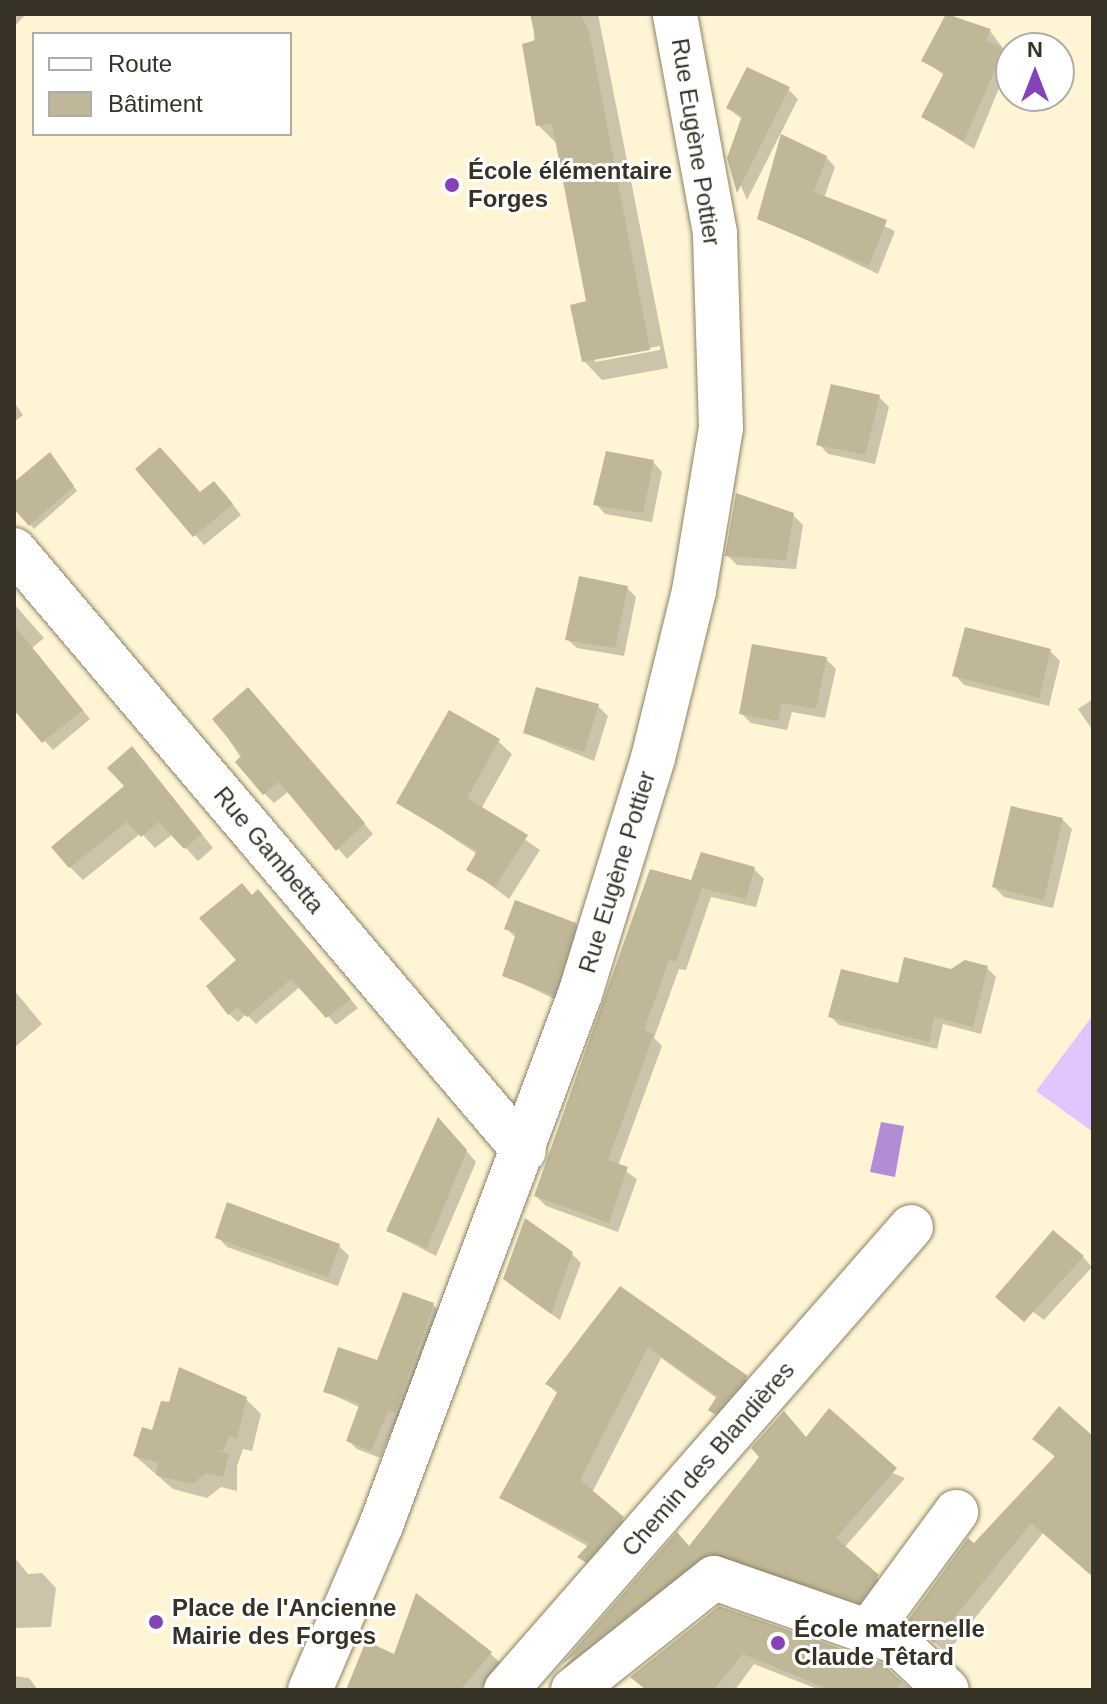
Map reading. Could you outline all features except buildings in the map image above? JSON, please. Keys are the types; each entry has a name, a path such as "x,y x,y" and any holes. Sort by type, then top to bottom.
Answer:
{"street":[{"name":"Rue Eugène Pottier","path":"310,1690 381,1525 524,1151 653,758 694,591 721,428 715,233 675,14"},
{"name":"Rue Gambetta","path":"14,550 524,1151"},
{"name":"Chemin des Blandières","path":"506,1690 911,1227"},
{"path":"868,1632 956,1512"},
{"path":"573,1690 714,1578 895,1641 947,1690"}],"shaded area":[{"path":"1093,1015 1093,1132 1036,1091"},
{"path":"881,1122 904,1126 895,1177 870,1172"}],"place":[{"name":"École élémentaire Forges","path":"452,185"},
{"name":"Place de l'Ancienne Mairie des Forges","path":"156,1622"},
{"name":"École maternelle Claude Têtard","path":"778,1643"}]}
